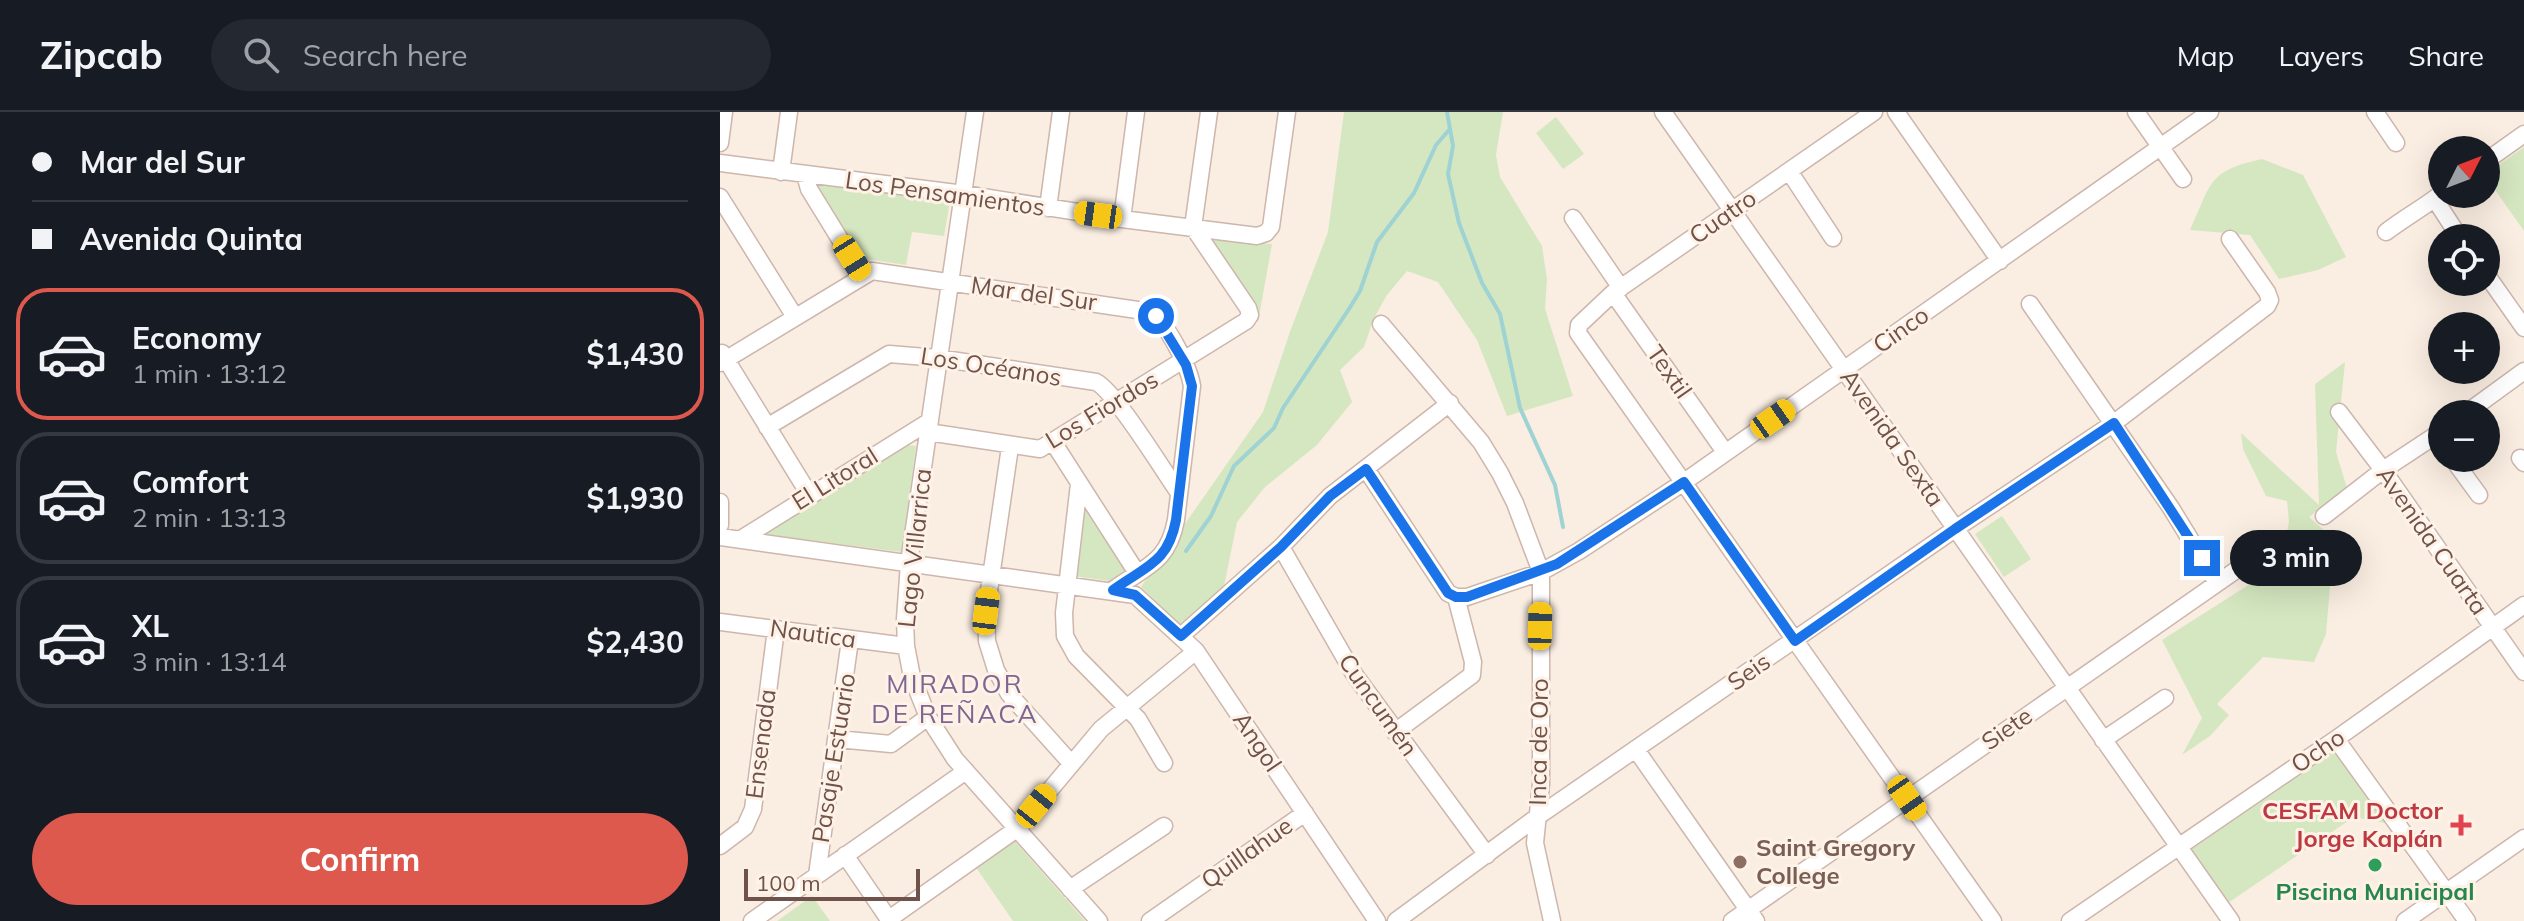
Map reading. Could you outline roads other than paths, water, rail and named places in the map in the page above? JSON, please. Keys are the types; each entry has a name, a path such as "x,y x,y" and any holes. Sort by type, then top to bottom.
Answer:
{"street":[{"path":"720,143 724,112"},
{"path":"781,172 789,112"},
{"name":"Lago Villarrica","path":"975,112 909,563 906,646 912,677 928,717 945,745 1099,921"},
{"path":"1048,208 1061,112"},
{"path":"1122,219 1136,112"},
{"path":"1193,227 1209,112"},
{"name":"Los Pensamientos","path":"720,163 1257,236 1271,227 1287,112"},
{"name":"Avenida Sexta","path":"1663,112 2231,921"},
{"name":"Cuatro","path":"1684,482 1580,337 1578,328 1617,291 1874,112"},
{"path":"1896,112 2000,261"},
{"path":"2136,112 2183,179"},
{"name":"Cinco","path":"1456,597 1467,597 1541,572 1579,551 1684,482 2210,112"},
{"path":"2375,112 2396,143"},
{"path":"2500,151 2524,134"},
{"path":"1789,171 1833,238"},
{"path":"805,175 809,189 862,275 722,358 809,494"},
{"path":"720,197 795,317"},
{"path":"2386,232 2428,202"},
{"name":"Textil","path":"1573,218 1617,291 1725,452"},
{"name":"Los Fiordos","path":"929,427 1010,447 1040,449 1246,321 1250,315 1248,308 1193,227"},
{"name":"Seis","path":"1396,921 1537,817 2114,423 2267,306 2270,300 2267,292 2230,239"},
{"name":"Mar del Sur","path":"862,275 876,270 1146,310 1160,320 1184,360 1192,386 1176,520 1169,546 1159,558 1113,590"},
{"path":"2500,294 2524,328"},
{"path":"2030,304 2171,508 2217,583"},
{"name":"Inca de Oro","path":"1381,324 1481,442 1500,473 1541,572 1541,784 1535,843 1552,921"},
{"name":"Los Océanos","path":"767,427 883,356 896,353 1096,382 1116,403 1179,493"},
{"path":"2484,400 2524,371"},
{"path":"1181,636 1281,547 1330,496 1450,403"},
{"name":"Avenida Cuarta","path":"2339,412 2524,672"},
{"name":"El Litoral","path":"741,539 809,494 929,427"},
{"path":"1053,442 1137,573"},
{"path":"2324,516 2383,470 2428,444"},
{"path":"1010,447 986,626 996,670 1017,704 1070,762"},
{"path":"1366,469 1448,593 1456,597 1473,662 1472,675 1395,732"},
{"path":"2462,472 2479,495"},
{"path":"1684,482 1993,921"},
{"path":"1079,484 1063,621 1067,643 1138,719 1164,763"},
{"path":"720,502 720,525"},
{"name":"Angol","path":"720,537 1135,595 1196,651 1377,921"},
{"name":"Cuncumén","path":"1281,547 1354,674 1487,855"},
{"name":"Siete","path":"1732,921 1752,915 1907,798 2265,550"},
{"name":"Ocho","path":"2070,921 2336,739 2524,605"},
{"name":"Nautica","path":"720,622 906,646"},
{"name":"Ensenada","path":"720,846 745,827 753,809 776,629"},
{"name":"Pasaje Estuario","path":"817,875 850,640"},
{"path":"845,855 890,920 1018,828 1070,762 1101,729 1196,651"},
{"path":"2103,740 2165,698"},
{"path":"837,739 891,744 928,717"},
{"path":"2336,739 2467,921"},
{"path":"1637,751 1752,915"},
{"path":"752,921 966,771"},
{"name":"Quillahue","path":"1150,921 1305,813"},
{"path":"1070,889 1164,826"},
{"path":"2405,921 2524,838"}],"waterway":[{"path":"1447,112 1453,146 1448,174 1459,223 1482,283 1500,314 1520,408 1555,485 1563,527"},
{"path":"1186,551 1211,516 1234,466 1274,428 1283,408 1349,309 1360,291 1377,242 1414,193 1436,145 1449,130"}],"place":[{"name":"CESFAM Doctor Jorge Kaplán","path":"2461,825"},
{"name":"Saint Gregory College","path":"1740,862"},
{"name":"Piscina Municipal","path":"2375,865"}],"district":[{"name":"MIRADOR DE REÑACA","path":"955,699"}]}
